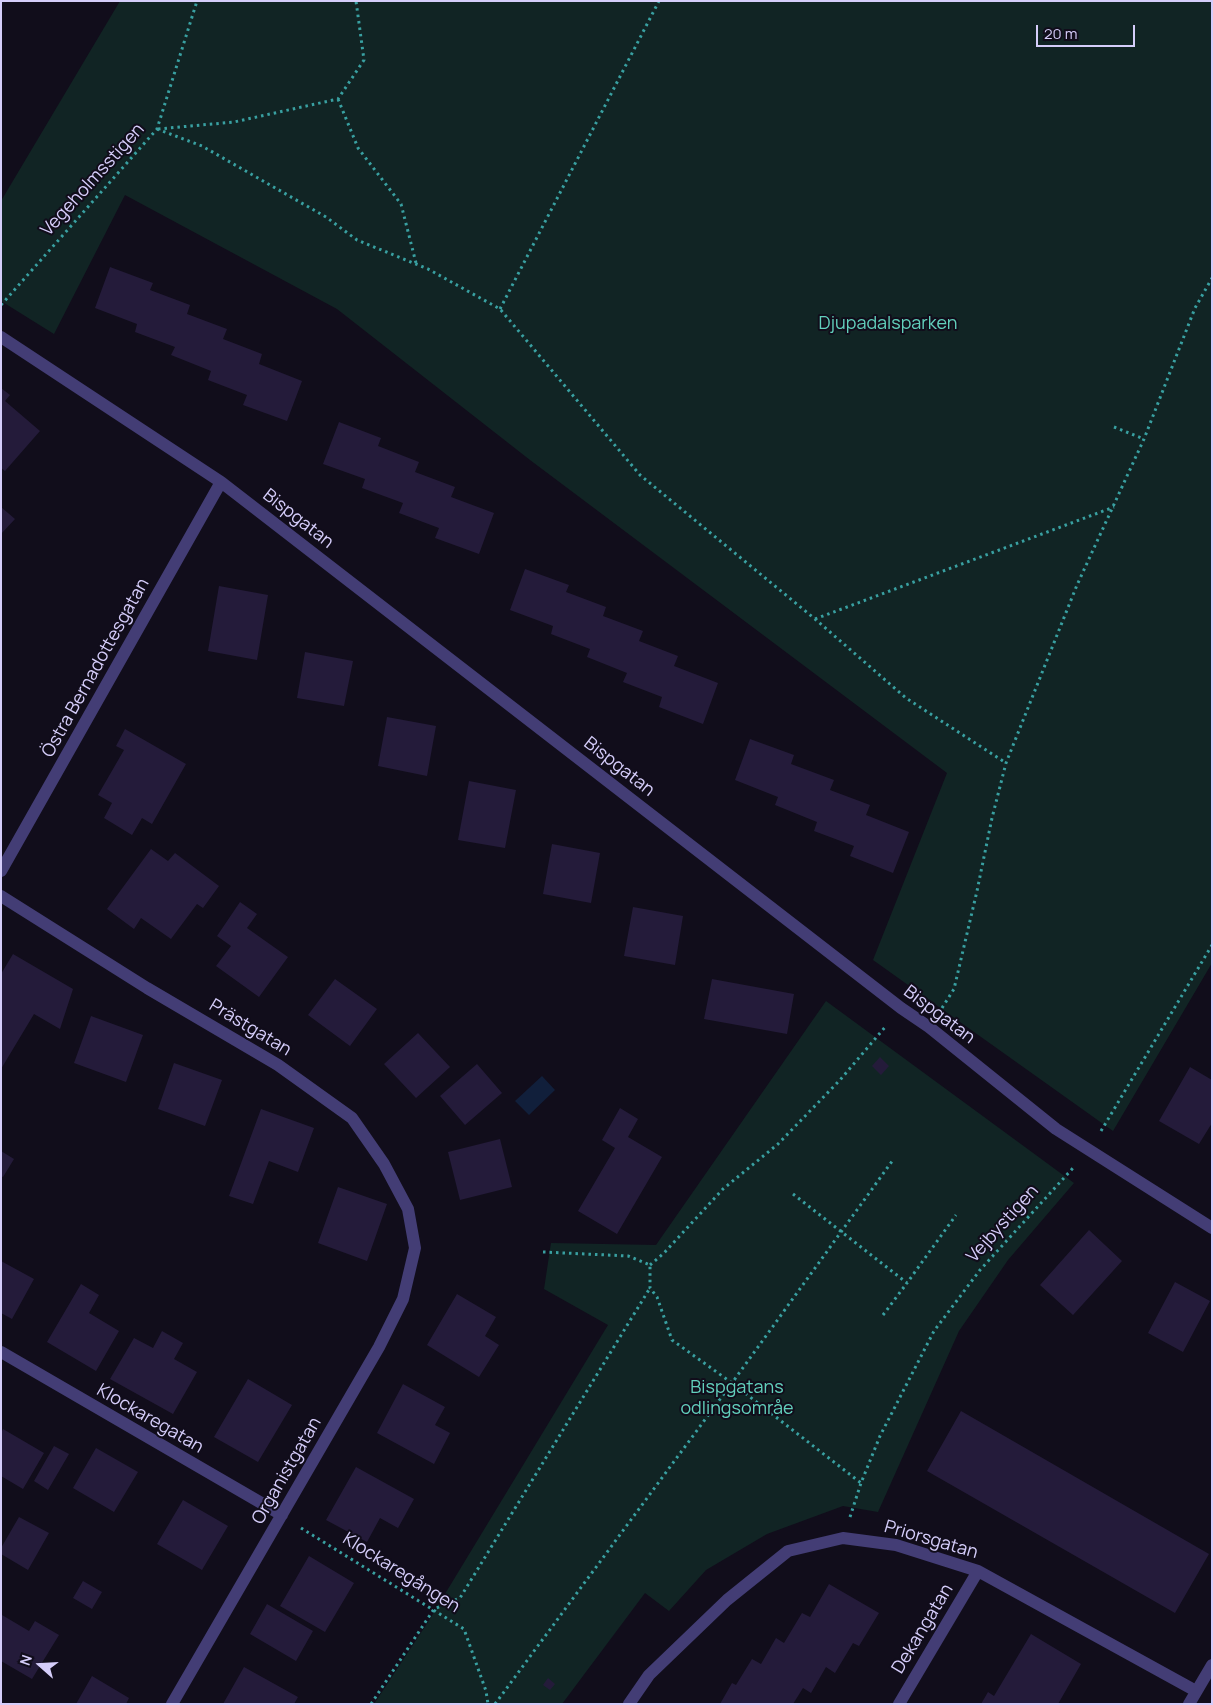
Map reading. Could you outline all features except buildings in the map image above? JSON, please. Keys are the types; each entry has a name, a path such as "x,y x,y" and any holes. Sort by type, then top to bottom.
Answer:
{"street":[{"name":"Bispgatan","path":"1,337 221,482 928,1027 1056,1129 1212,1228"},
{"name":"Östra Bernadottesgatan","path":"1,871 221,482"},
{"name":"Prästgatan","path":"1,896 147,988 278,1065 352,1118 384,1164 408,1209 415,1248"},
{"name":"Organistgatan","path":"172,1704 379,1347 403,1299 415,1248"},
{"name":"Klockaregatan","path":"1,1352 282,1515"},
{"name":"Priorsgatan","path":"629,1704 649,1675 727,1600 788,1551 843,1538 896,1545 978,1571 1196,1692"},
{"name":"Dekangatan","path":"899,1704 978,1571"},
{"path":"1189,1704 1212,1665"}],"path":[{"name":"Vegeholmsstigen","path":"1,305 157,129 197,1"},
{"path":"157,129 234,122 338,99 364,60 356,1"},
{"path":"500,309 659,1"},
{"path":"338,99 358,148 401,204 416,264"},
{"path":"157,129 202,146 326,217 358,240 416,264 500,309 640,475 815,619 906,698 1006,763"},
{"path":"928,1027 954,989 1006,763 1077,585 1144,440 1195,308 1212,278"},
{"path":"1114,427 1144,440"},
{"path":"815,619 1114,506"},
{"name":"Vejbystigen","path":"843,1538 861,1483 880,1436 934,1331 980,1270 1089,1151 1212,945"},
{"path":"371,1704 434,1609 460,1598 650,1288 650,1265 664,1253 723,1189 778,1144 840,1080 901,1008"},
{"path":"495,1704 732,1383 893,1160"},
{"path":"793,1194 840,1233 906,1283"},
{"path":"883,1315 956,1215"},
{"path":"543,1252 628,1256 650,1265"},
{"path":"650,1288 657,1297 672,1340 732,1383 861,1483"},
{"name":"Klockaregången","path":"282,1515 464,1628 486,1691 488,1704"}],"green space":[{"name":"Djupadalsparken","path":"120,1 1212,1 1212,963 1113,1131 873,960 947,773 530,460 337,309 125,195 54,334 1,301 1,201"},
{"name":"Bispgatans odlingsområe","path":"826,1001 1074,1183 1008,1260 959,1331 878,1512 843,1506 767,1534 706,1570 669,1611 645,1593 562,1704 374,1704 428,1622 608,1325 544,1289 551,1243 656,1245"}],"water":[{"path":"542,1076 555,1090 529,1115 515,1101"}]}
